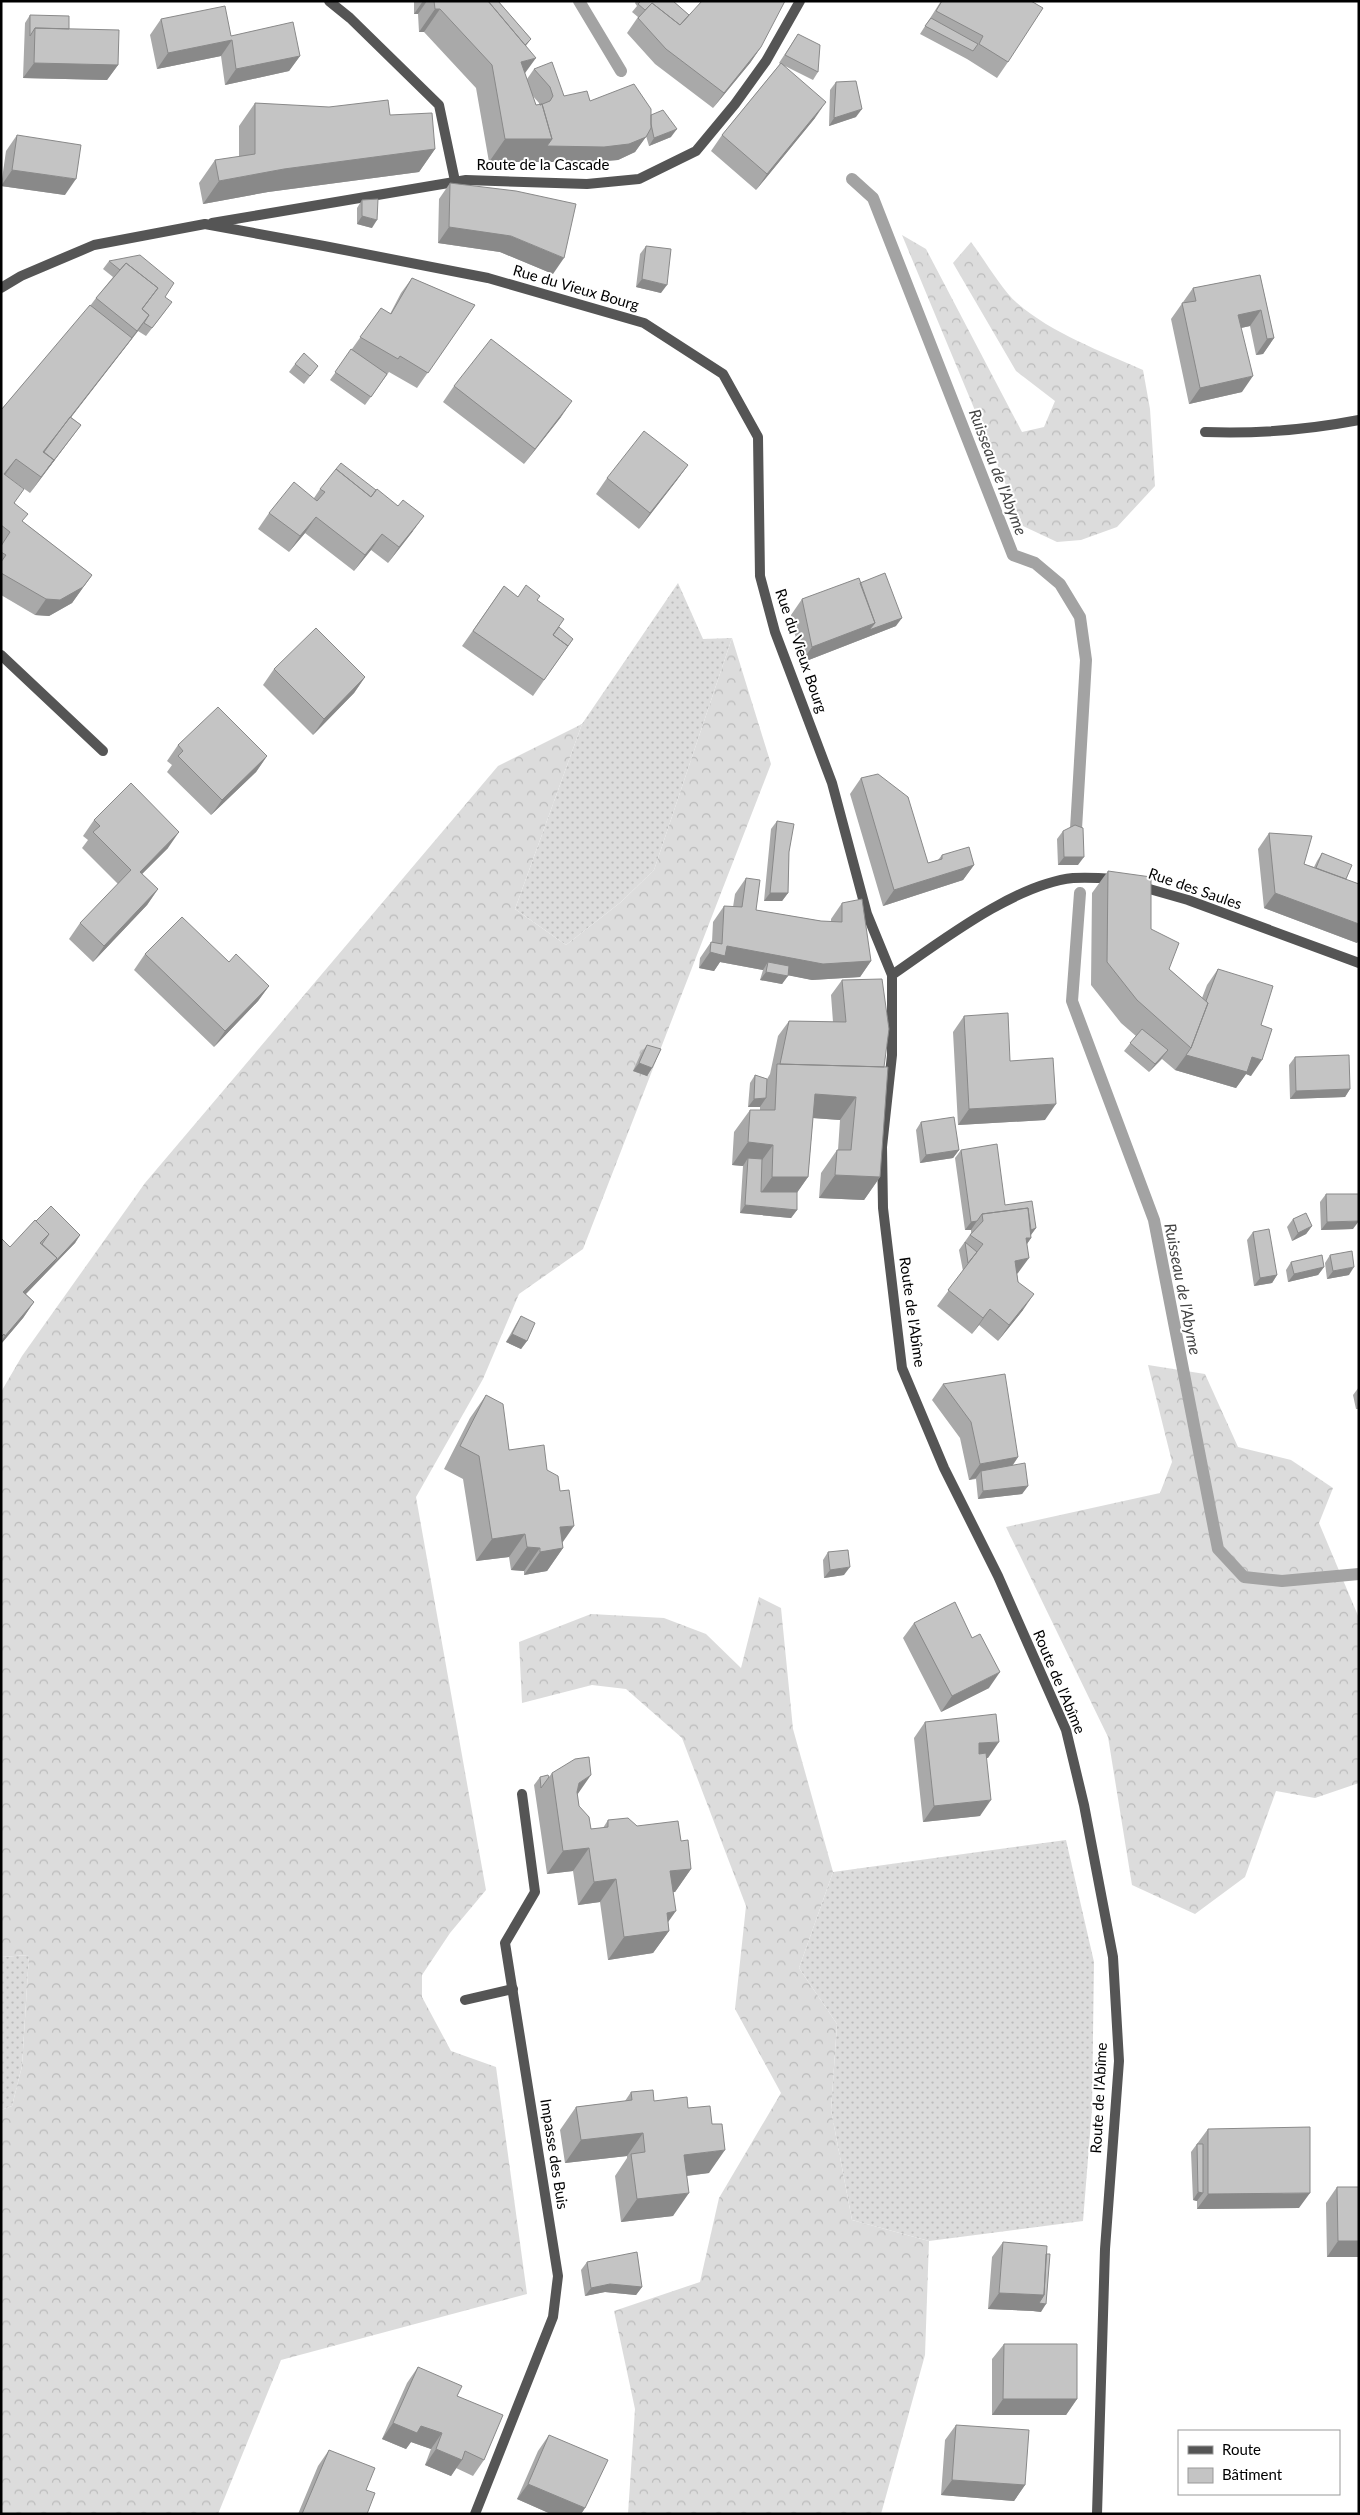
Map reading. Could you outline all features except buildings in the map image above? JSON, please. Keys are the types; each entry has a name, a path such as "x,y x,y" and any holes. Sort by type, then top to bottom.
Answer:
{"street":[{"path":"329,1 350,18 439,105 455,181"},
{"name":"Route de la Cascade","path":"205,224 455,181 587,184 639,179 696,151 735,104 766,61 800,1"},
{"name":"Rue du Vieux Bourg","path":"1,288 21,276 94,245 205,224 488,278 644,323 723,374 758,437 760,576 775,632 832,783 867,914 892,975"},
{"path":"1205,432 1249,434 1311,430 1359,420"},
{"path":"1,654 103,752"},
{"name":"Rue des Saules","path":"892,975 979,916 1011,899 1072,878 1114,878 1128,882 1188,900 1359,963"},
{"name":"Route de l'Abîme","path":"892,975 892,1055 882,1147 884,1208 902,1368 944,1468 998,1576 1066,1730 1084,1805 1113,1957 1119,2061 1105,2250 1097,2514"},
{"name":"Impasse des Buis","path":"475,2514 553,2316 558,2276 505,1943 535,1892 522,1794"},
{"path":"465,2000 513,1989"}],"green space":[{"path":"902,235 926,249 1022,432 1044,427 1055,401 1016,371 953,263 971,242 1005,290 1031,314 1078,341 1143,370 1150,409 1155,486 1117,527 1081,540 1057,542 1023,526"},
{"path":"678,583 703,639 732,638 654,870 621,902 566,945 515,909 582,724"},
{"path":"732,638 771,764 583,1249 519,1294 483,1379 416,1497 486,1890 450,1933 422,1975 422,1997 451,2051 496,2067 527,2294 281,2360 218,2514 1,2514 1,2110 12,2106 22,2066 29,1955 1,1957 1,1392 22,1356 145,1183 498,766 582,724 515,909 566,945 621,902 654,870"},
{"path":"1148,1365 1205,1374 1238,1447 1291,1460 1333,1488 1319,1523 1359,1618 1359,1783 1315,1798 1276,1791 1245,1877 1195,1914 1132,1885 1108,1737 1006,1527 1160,1493 1172,1462"},
{"path":"759,1597 781,1608 793,1729 833,1872 799,1968 837,2024 831,2110 852,2220 929,2241 925,2355 881,2514 628,2514 635,2409 614,2311 700,2282 719,2198 781,2093 735,2009 746,1906 682,1738 626,1689 592,1685 522,1703 519,1642 591,1614 664,1618 706,1634 741,1668"},
{"path":"1066,1840 1094,1962 1092,2109 1083,2221 929,2241 852,2220 831,2110 837,2024 799,1968 833,1872"},
{"path":"29,1955 22,2066 12,2106 1,2110 1,1957"}],"waterway":[{"name":"Ruisseau de l'Abyme","path":"579,1 621,71"},
{"name":"Ruisseau de l'Abyme","path":"852,179 873,198 1013,555 1035,563 1060,584 1080,617 1086,660 1076,829"},
{"name":"Ruisseau de l'Abyme","path":"1080,893 1072,1001 1154,1220 1218,1549 1244,1577 1282,1581 1359,1574"}]}
